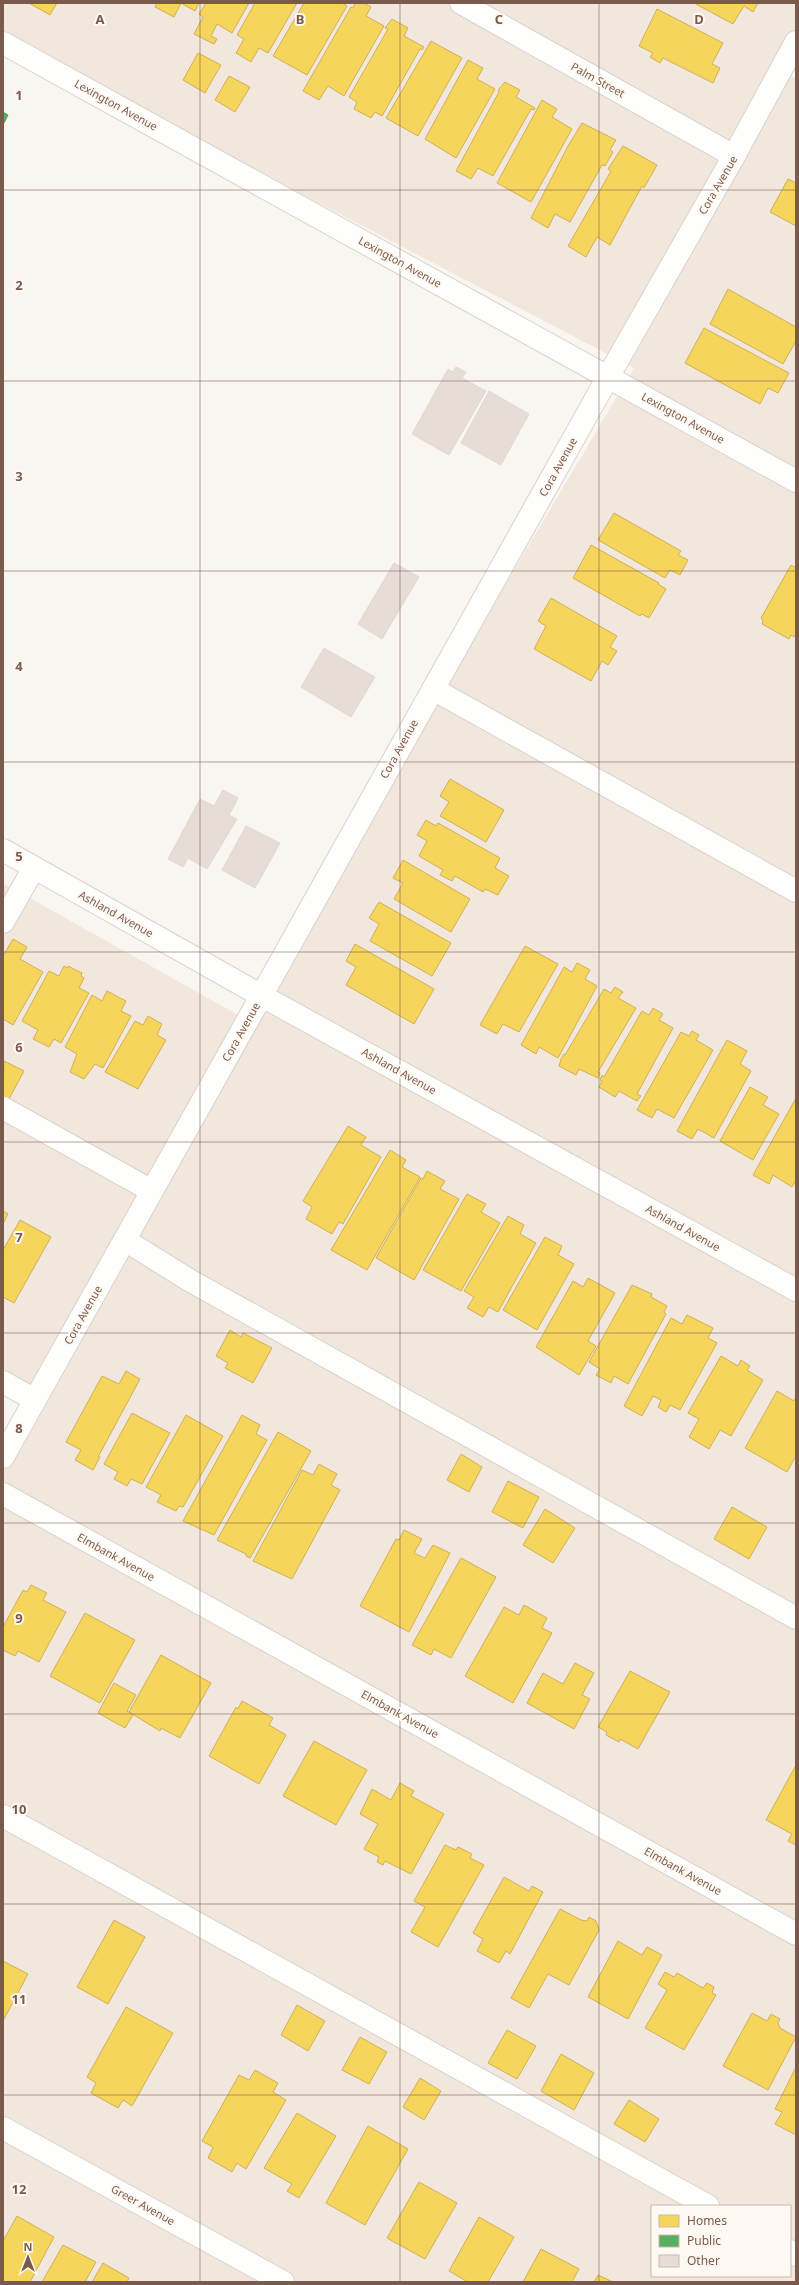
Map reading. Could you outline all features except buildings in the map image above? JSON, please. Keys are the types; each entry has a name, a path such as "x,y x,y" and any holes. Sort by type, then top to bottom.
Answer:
{"street":[{"name":"Palm Street","path":"461,3 734,156"},
{"name":"Cora Avenue","path":"3,1457 608,376 734,156 788,75 796,42"},
{"name":"Lexington Avenue","path":"3,43 796,481"},
{"path":"433,688 796,891"},
{"name":"Ashland Avenue","path":"3,850 262,996 796,1290"},
{"path":"3,922 34,868"},
{"path":"3,1108 152,1191"},
{"path":"125,1240 196,1284 796,1618"},
{"path":"3,1382 35,1400"},
{"name":"Elmbank Avenue","path":"3,1494 796,1934"},
{"path":"3,1816 706,2205"},
{"name":"Greer Avenue","path":"3,2128 282,2282"}],"shaded area":[{"path":"3,3 796,3 796,42 781,70 796,79 796,2282 3,2282 3,1457 35,1400 3,1381 3,883 247,1020 634,368 3,38"}]}
